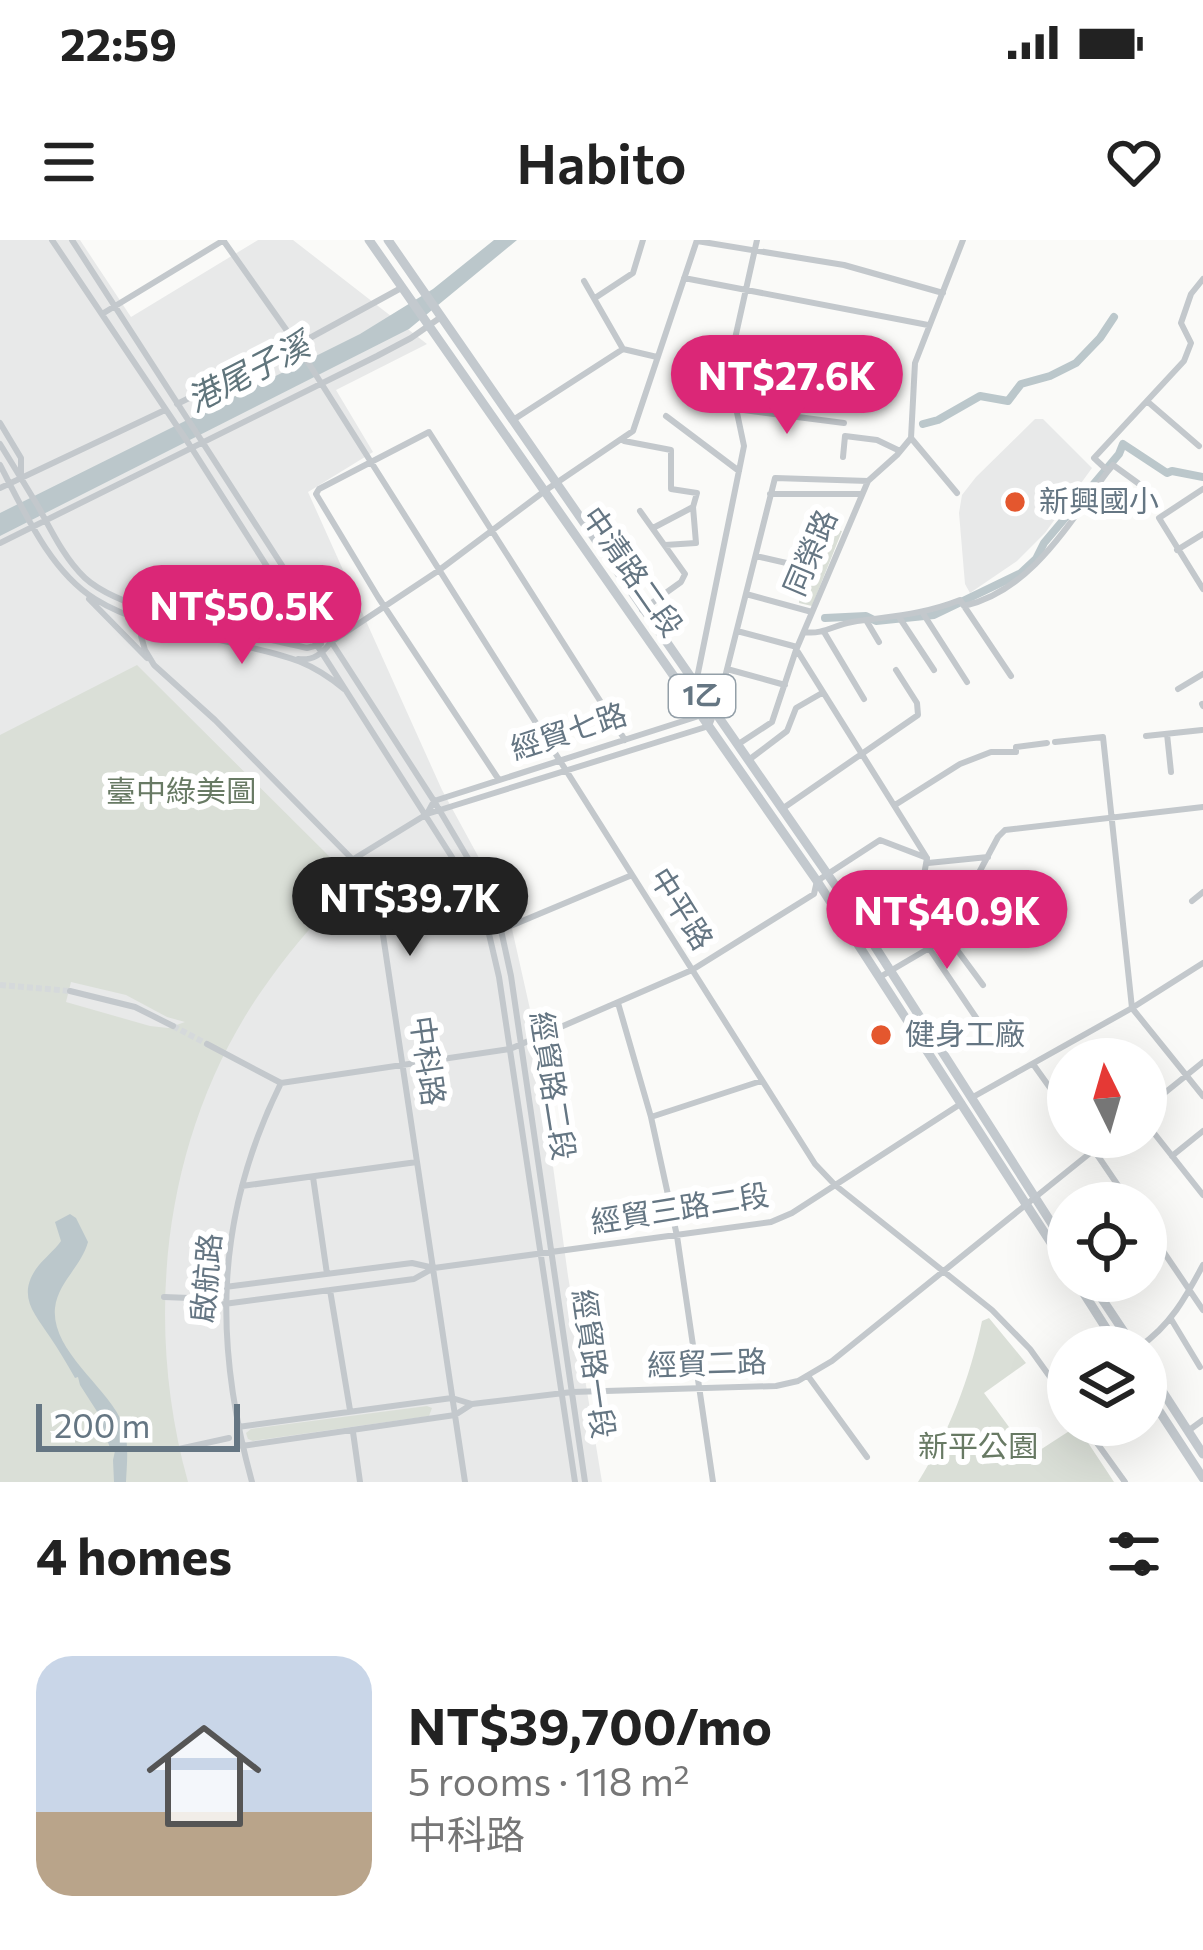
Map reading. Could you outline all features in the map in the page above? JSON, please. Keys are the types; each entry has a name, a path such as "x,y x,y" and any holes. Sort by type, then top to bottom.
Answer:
{"main road":[{"name":"1乙","path":"369,240 430,326"},
{"name":"1乙","path":"388,240 441,317"},
{"name":"中清路二段","path":"441,317 557,483 691,690"},
{"name":"中清路二段","path":"430,326 708,714 737,745 782,809 1047,1230"},
{"name":"中清路二段","path":"708,714 709,725 823,878"},
{"name":"中清路二段","path":"1030,1199 1047,1221"},
{"path":"1167,1398 1203,1454"},
{"path":"1167,1423 1203,1478"}],"street":[{"path":"52,240 166,409"},
{"path":"72,240 177,404"},
{"path":"102,314 224,240"},
{"name":"中平路","path":"224,240 299,348 815,1164 992,1310 1047,1375"},
{"path":"595,298 633,273 643,240"},
{"path":"691,690 744,446 728,370 757,240"},
{"path":"957,493 911,437 915,363 963,240"},
{"path":"298,659 310,659 633,431 697,241 844,265 943,293"},
{"path":"684,278 930,325"},
{"path":"1108,472 1094,458 1184,361 1191,343 1181,323 1203,279"},
{"path":"584,281 623,349"},
{"path":"0,488 23,482 406,291"},
{"path":"0,543 441,317"},
{"path":"513,421 623,349 658,357"},
{"path":"1148,402 1198,446"},
{"name":"經貿路二段","path":"177,404 482,881 512,976 553,1253"},
{"name":"經貿路二段","path":"166,409 472,887 500,977 541,1255"},
{"path":"736,409 844,423"},
{"path":"665,416 739,471"},
{"path":"0,423 21,458 23,482"},
{"path":"499,780 316,494 428,432 625,740"},
{"path":"842,457 845,436 877,440 900,451"},
{"name":"同榮路","path":"737,745 772,722 797,648 868,481 911,437"},
{"path":"620,440 670,450 671,489 697,493 693,507 696,543 665,545"},
{"path":"0,444 68,557 101,591 147,610 320,649"},
{"path":"0,465 11,487"},
{"path":"804,632 819,634 844,623 923,614 987,600 1033,569 1113,465 1153,494"},
{"name":"中科路","path":"0,477 74,583 372,881 465,1482"},
{"path":"708,714 727,669 775,478 868,481"},
{"path":"1202,584 1159,518 1203,489"},
{"path":"770,494 862,494"},
{"path":"653,528 693,507"},
{"path":"640,511 685,574 642,610"},
{"path":"1177,550 1203,534"},
{"path":"756,556 804,567"},
{"name":"中科路","path":"74,583 94,599 144,620 298,659"},
{"path":"746,594 812,612"},
{"path":"962,603 1011,676"},
{"path":"147,610 142,641 154,665"},
{"path":"923,614 968,682"},
{"path":"898,616 934,670"},
{"path":"866,620 879,642"},
{"path":"737,631 797,648 895,805 927,860 903,916"},
{"path":"824,632 864,699"},
{"path":"298,659 351,696"},
{"path":"727,669 785,685"},
{"path":"782,809 917,715 917,704 896,670"},
{"path":"1178,689 1203,674"},
{"path":"747,761 787,731 796,708 823,692"},
{"name":"經貿七路","path":"437,806 499,780 708,714"},
{"name":"經貿七路","path":"437,806 709,725"},
{"path":"1146,736 1202,730"},
{"path":"1167,734 1171,772"},
{"path":"895,805 960,764 992,752 1103,737 1132,1008 1203,1096"},
{"path":"352,860 437,806"},
{"path":"885,975 945,938 1005,830 1203,807"},
{"path":"207,1044 281,1083 510,1049 692,970 814,894 823,878 880,840 927,860 988,857"},
{"path":"924,874 970,890"},
{"path":"501,930 632,875"},
{"path":"1192,901 1203,892"},
{"path":"911,900 982,985"},
{"path":"929,948 977,1019"},
{"name":"經貿三路二段","path":"225,1287 412,1263 434,1268 771,1222 1203,963"},
{"path":"70,991 135,1007 173,1026"},
{"path":"618,1003 651,1117 676,1236 713,1482"},
{"path":"1167,1091 1203,1062"},
{"path":"1033,1064 1047,1084"},
{"path":"651,1117 763,1081"},
{"name":"啟航路","path":"252,1482 228,1370 225,1287 242,1186 281,1083"},
{"path":"1172,1156 1203,1131"},
{"path":"1167,1150 1203,1195"},
{"name":"經貿二路","path":"238,1426 452,1398 472,1404 572,1392 776,1386 808,1376 1084,1158"},
{"path":"242,1186 418,1162"},
{"path":"313,1177 328,1274"},
{"name":"經貿路一段","path":"553,1253 585,1482"},
{"name":"經貿路一段","path":"541,1255 574,1482"},
{"path":"1167,1257 1203,1310"},
{"path":"1165,1326 1203,1264"},
{"name":"經貿三路二段","path":"224,1304 414,1280 434,1268"},
{"path":"330,1290 350,1411"},
{"path":"164,1297 215,1299"},
{"path":"1171,1318 1200,1367"},
{"path":"808,1376 867,1456"},
{"name":"經貿二路","path":"242,1446 455,1415 472,1404"},
{"path":"1188,1431 1203,1420"},
{"path":"352,1430 360,1482"},
{"path":"178,1449 229,1438"},
{"path":"1099,1446 1125,1482"}],"shaded area":[{"path":"0,240 80,240 131,317 258,240 293,240 427,344 336,390 373,452 308,492 442,790 508,911 534,1027 602,1482 0,1482"},
{"path":"494,240 517,240 409,329 0,536 0,513 360,334 433,289"},
{"name":"新興國小","path":"1035,419 1043,419 1092,468 1045,533 1017,561 970,593 965,584 959,513 962,495"},
{"path":"70,1214 88,1242 57,1299 56,1323 69,1352 123,1425 126,1482 114,1482 115,1451 98,1413 28,1297 36,1269 61,1241 55,1222"}],"green space":[{"path":"829,528 842,531 812,606 799,603 807,563"},
{"name":"臺中綠美圖","path":"137,665 354,881 289,953 234,1035 206,1094 186,1157 172,1221 166,1353 188,1482 0,1482 0,735","holes":["71,982 126,995 167,1017 185,1022 168,1028 150,1026 66,1002"]},
{"name":"新平公園","path":"989,1318 1026,1363 984,1393 1023,1446 1040,1450 1047,1445 1090,1446 1114,1482 918,1482 949,1425 982,1321"},
{"path":"432,1408 429,1416 253,1441 246,1433 251,1429"}],"waterway":[{"path":"923,424 980,396 1008,401 1021,384 1076,363 1114,317"},
{"path":"825,618 866,616 876,621 934,615 1021,573 1123,444 1167,473 1203,477"}],"tunnel":[{"path":"0,985 70,991"},
{"path":"173,1026 207,1044"}],"place":[{"name":"新興國小","path":"1015,502"},
{"name":"健身工廠","path":"881,1035"}],"water label":[{"name":"港尾子溪","path":"248,372"}]}
